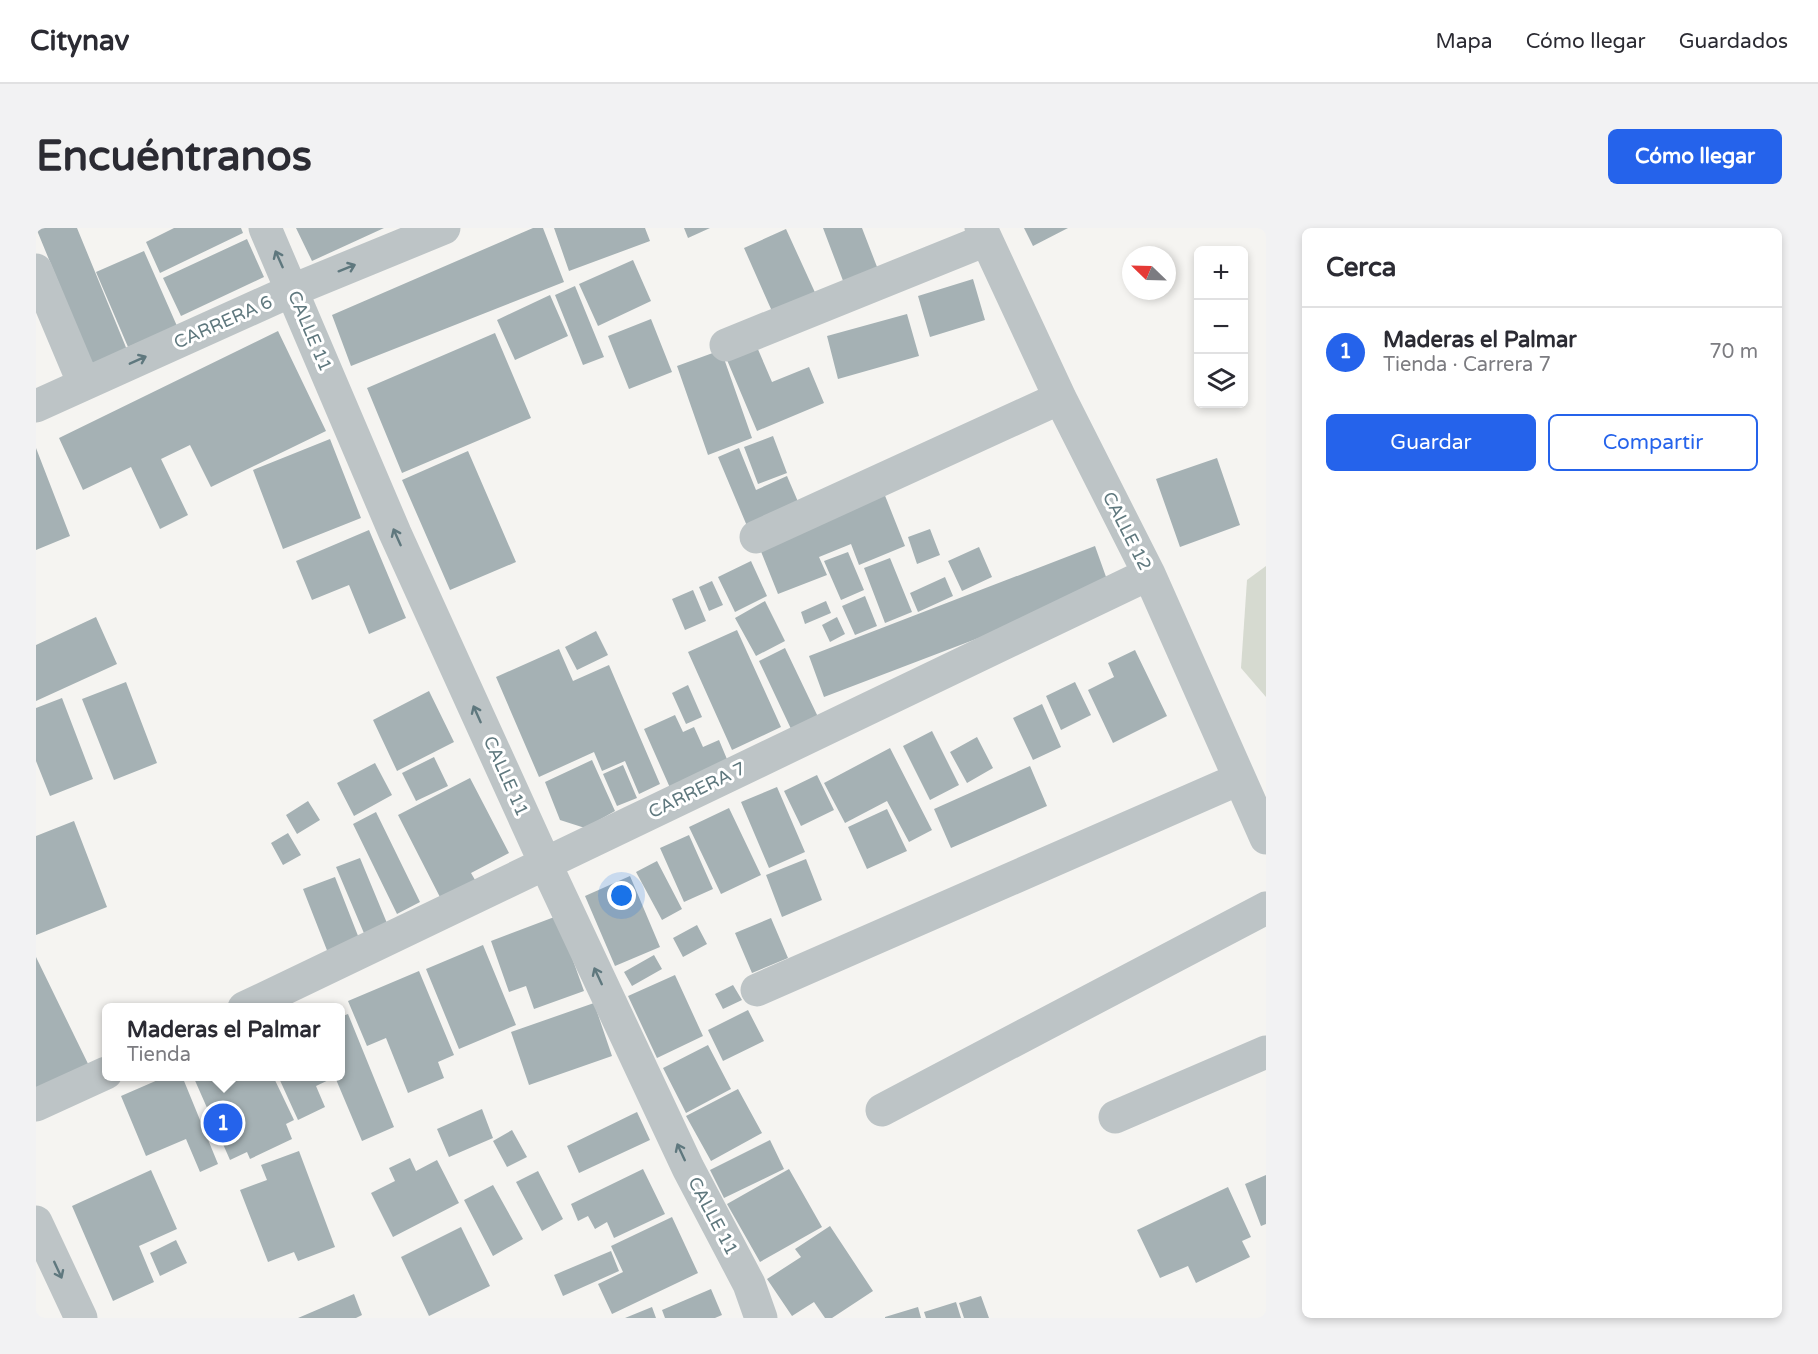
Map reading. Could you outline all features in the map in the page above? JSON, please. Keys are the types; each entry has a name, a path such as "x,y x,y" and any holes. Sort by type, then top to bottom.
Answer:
{"street":[{"name":"CALLE 11","path":"265,228 395,533 545,863 688,1168 749,1284 761,1318"},
{"name":"CARRERA 6","path":"36,406 293,290 444,228"},
{"path":"726,345 984,234"},
{"name":"CALLE 12","path":"984,234 1060,398 1149,574 1239,779 1264,828"},
{"path":"36,270 84,384"},
{"path":"756,537 1060,398"},
{"name":"CARRERA 7","path":"254,1003 1149,574"},
{"path":"757,990 1239,779"},
{"path":"882,1110 1266,908"},
{"path":"1116,1117 1266,1052"},
{"path":"36,1105 102,1075"},
{"path":"36,1222 81,1318"}],"shaded area":[{"path":"1266,566 1266,697 1241,668 1247,580"}],"building":[{"path":"36,228 77,228 132,362 97,376"},
{"path":"174,228 241,228 243,233 160,273 146,242"},
{"path":"296,228 384,228 312,261"},
{"path":"533,228 543,228 564,282 351,366 332,315"},
{"path":"554,228 645,228 650,241 569,271"},
{"path":"684,228 710,228 688,238"},
{"path":"823,228 862,228 879,272 845,286"},
{"path":"1024,228 1068,228 1033,246"},
{"path":"786,229 818,299 775,318 744,248"},
{"path":"247,239 264,277 181,316 163,278"},
{"path":"144,251 177,326 128,347 96,272"},
{"path":"633,260 651,301 598,326 579,284"},
{"path":"973,279 985,320 930,337 918,296"},
{"path":"575,286 604,357 583,365 555,295"},
{"path":"550,295 568,336 515,360 497,320"},
{"path":"907,314 919,356 838,379 827,336"},
{"path":"651,319 672,372 629,389 608,336"},
{"path":"278,331 326,431 211,487 190,445 161,459 188,515 160,529 131,467 83,490 59,438"},
{"path":"495,333 531,418 402,473 367,388"},
{"path":"757,347 772,382 809,367 824,403 757,431 727,360"},
{"path":"721,350 752,438 708,455 677,366"},
{"path":"773,436 787,473 758,484 744,447"},
{"path":"330,439 361,518 283,549 253,470"},
{"path":"36,448 70,536 36,550"},
{"path":"739,448 756,490 787,476 799,504 747,526 718,457"},
{"path":"468,451 516,562 450,590 402,480"},
{"path":"1217,458 1240,525 1180,547 1156,479"},
{"path":"882,488 905,546 859,565 851,544 819,557 827,575 778,594 756,539"},
{"path":"930,529 940,555 917,564 908,537"},
{"path":"369,530 406,618 369,634 349,585 312,600 296,561"},
{"path":"1095,546 1110,588 824,697 809,656"},
{"path":"979,547 992,577 962,591 948,561"},
{"path":"848,552 864,590 841,600 824,561"},
{"path":"890,558 912,612 885,623 864,568"},
{"path":"751,561 767,596 735,612 718,577"},
{"path":"945,577 953,596 918,612 910,593"},
{"path":"712,581 723,605 709,611 699,587"},
{"path":"693,590 706,621 685,630 672,599"},
{"path":"865,596 877,626 855,635 842,606"},
{"path":"765,601 785,641 756,656 735,618"},
{"path":"826,601 831,613 805,624 801,612"},
{"path":"96,617 117,664 36,701 36,645"},
{"path":"837,617 845,634 830,642 822,625"},
{"path":"737,630 781,727 732,750 688,652"},
{"path":"596,631 608,655 577,670 565,647"},
{"path":"785,648 819,719 792,731 759,661"},
{"path":"559,649 573,681 609,665 660,784 639,794 625,761 602,771 594,752 539,777 496,677"},
{"path":"1135,650 1167,716 1113,743 1088,690 1114,677 1108,663"},
{"path":"126,682 157,763 114,780 82,699"},
{"path":"1075,682 1091,715 1061,730 1046,696"},
{"path":"688,685 702,717 686,724 672,693"},
{"path":"429,691 454,742 397,771 373,720"},
{"path":"62,698 93,779 50,796 36,761 36,708"},
{"path":"1042,704 1061,747 1033,760 1013,718"},
{"path":"675,715 683,732 694,727 703,747 719,740 729,764 671,790 644,729"},
{"path":"932,731 959,785 930,800 903,746"},
{"path":"977,737 993,768 967,783 950,752"},
{"path":"890,748 932,830 909,842 887,801 845,823 824,783"},
{"path":"434,757 448,786 416,801 402,773"},
{"path":"592,760 615,811 585,828 560,820 545,782"},
{"path":"375,763 392,795 354,816 337,783"},
{"path":"623,765 637,798 617,806 603,774"},
{"path":"1030,766 1047,806 951,848 934,809"},
{"path":"817,775 834,810 801,826 784,791"},
{"path":"470,778 509,853 471,873 478,885 443,903 398,815"},
{"path":"777,787 805,852 769,868 741,802"},
{"path":"308,801 320,820 297,834 286,815"},
{"path":"729,808 761,875 721,894 689,827"},
{"path":"887,809 907,851 867,869 848,827"},
{"path":"376,812 420,902 397,914 353,824"},
{"path":"74,821 107,907 36,935 36,836"},
{"path":"288,833 301,855 283,865 271,843"},
{"path":"689,835 713,889 684,902 660,848"},
{"path":"360,858 389,928 366,938 336,867"},
{"path":"806,859 822,900 782,917 766,875"},
{"path":"657,861 682,909 662,920 636,872"},
{"path":"630,876 660,947 615,966 585,896"},
{"path":"335,877 362,946 330,958 303,889"},
{"path":"557,916 584,991 534,1009 526,986 509,992 491,941"},
{"path":"771,918 788,958 752,973 735,933"},
{"path":"697,925 707,944 683,957 673,938"},
{"path":"483,945 516,1025 459,1049 426,969"},
{"path":"654,955 662,969 632,986 624,972"},
{"path":"36,957 93,1074 36,1102"},
{"path":"419,971 454,1055 438,1062 444,1078 408,1093 386,1038 367,1046 348,1001"},
{"path":"675,975 703,1036 657,1058 628,996"},
{"path":"733,985 742,1000 723,1009 715,994"},
{"path":"594,1003 612,1056 529,1085 511,1032"},
{"path":"748,1010 764,1041 723,1061 708,1030"},
{"path":"348,1014 394,1127 362,1141 337,1081 345,1081 345,1015"},
{"path":"708,1045 731,1089 686,1113 663,1068"},
{"path":"156,1081 184,1081 218,1164 200,1172 186,1139 146,1156 121,1096"},
{"path":"195,1081 275,1081 294,1120 286,1124 292,1139 250,1159 247,1152 230,1160"},
{"path":"280,1081 327,1081 316,1086 325,1107 298,1120"},
{"path":"738,1089 762,1133 711,1161 686,1116"},
{"path":"482,1109 493,1138 449,1157 437,1129"},
{"path":"637,1112 650,1140 579,1173 567,1146"},
{"path":"512,1130 527,1157 507,1167 493,1141"},
{"path":"770,1140 784,1169 724,1198 710,1170"},
{"path":"299,1151 335,1247 298,1261 294,1252 268,1262 240,1190 267,1180 261,1165"},
{"path":"410,1158 416,1171 437,1160 459,1203 393,1237 371,1193 395,1181 389,1168"},
{"path":"643,1169 665,1214 614,1238 607,1222 595,1229 588,1216 578,1221 571,1204"},
{"path":"789,1169 822,1227 760,1262 727,1204"},
{"path":"151,1170 177,1229 139,1246 154,1282 113,1301 72,1206"},
{"path":"538,1171 563,1219 542,1231 516,1182"},
{"path":"1266,1175 1266,1224 1261,1226 1245,1184"},
{"path":"493,1185 523,1239 493,1256 464,1200"},
{"path":"1228,1187 1251,1237 1242,1241 1250,1257 1196,1283 1188,1266 1160,1278 1137,1230"},
{"path":"672,1217 698,1273 612,1314 598,1284 623,1272 611,1246"},
{"path":"830,1226 873,1291 832,1318 825,1318 814,1302 792,1316 767,1279 801,1257 795,1249"},
{"path":"461,1227 490,1286 429,1316 401,1257"},
{"path":"176,1240 187,1263 160,1276 150,1253"},
{"path":"611,1251 619,1271 563,1296 554,1275"},
{"path":"711,1289 722,1315 715,1318 665,1318 662,1310"},
{"path":"354,1294 362,1315 356,1318 298,1318"},
{"path":"981,1296 989,1318 964,1318 959,1303"},
{"path":"956,1302 961,1318 926,1318 924,1312"},
{"path":"652,1307 656,1318 625,1318"},
{"path":"918,1307 921,1318 885,1318 885,1317"}],"place":[{"name":"Maderas el Palmar","path":"223,1123"}]}
